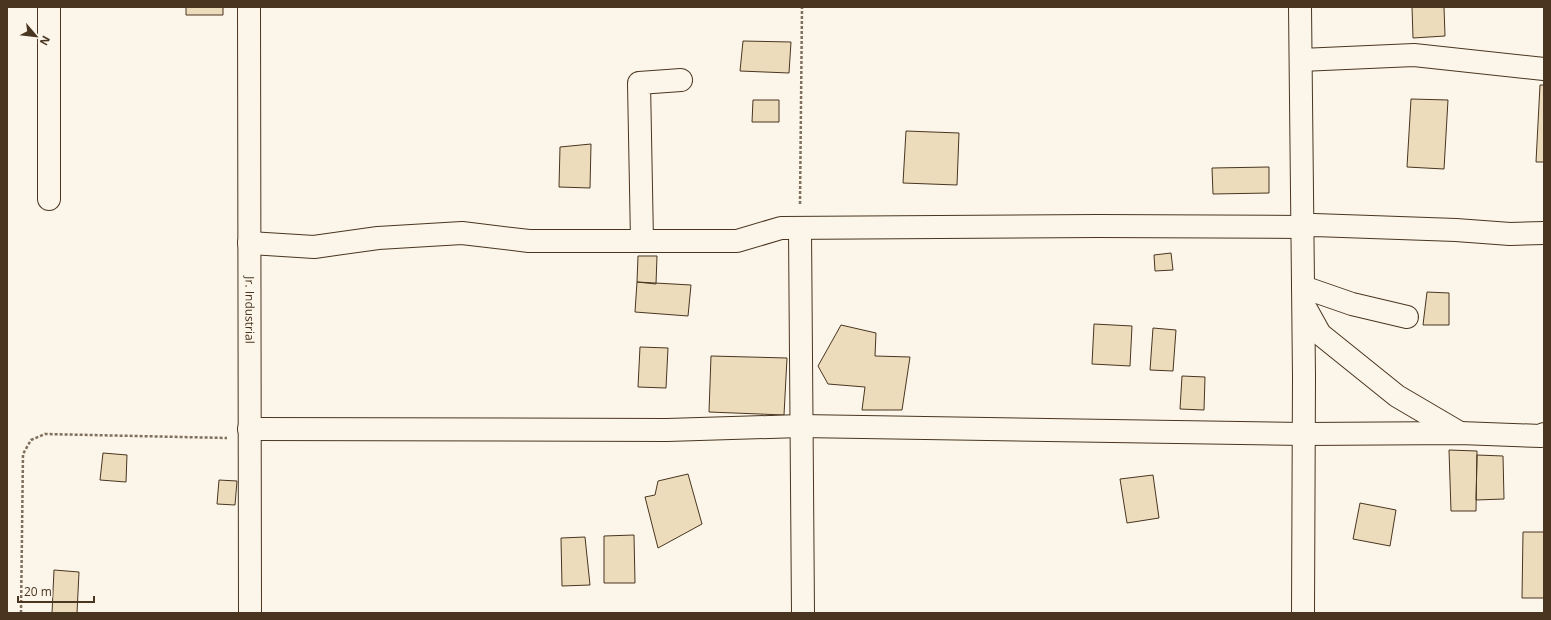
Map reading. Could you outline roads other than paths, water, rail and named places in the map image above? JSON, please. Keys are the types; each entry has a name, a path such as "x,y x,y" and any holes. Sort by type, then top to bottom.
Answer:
{"street":[{"path":"49,7 49,199"},
{"name":"Jr. Industrial","path":"250,7 250,613"},
{"path":"1300,7 1304,613"},
{"path":"1301,60 1414,55 1544,69"},
{"path":"642,241 639,83 681,80"},
{"path":"249,244 314,247 378,238 462,233 529,241 737,241 781,228 1091,226 1302,227 1314,225 1456,230 1510,234 1544,232"},
{"path":"800,229 803,613"},
{"path":"1303,296 1352,304 1407,317"},
{"path":"1303,296 1320,334 1397,396 1460,433"},
{"path":"249,434 667,430 801,426 1304,434 1460,433 1541,436 1544,434"}]}
